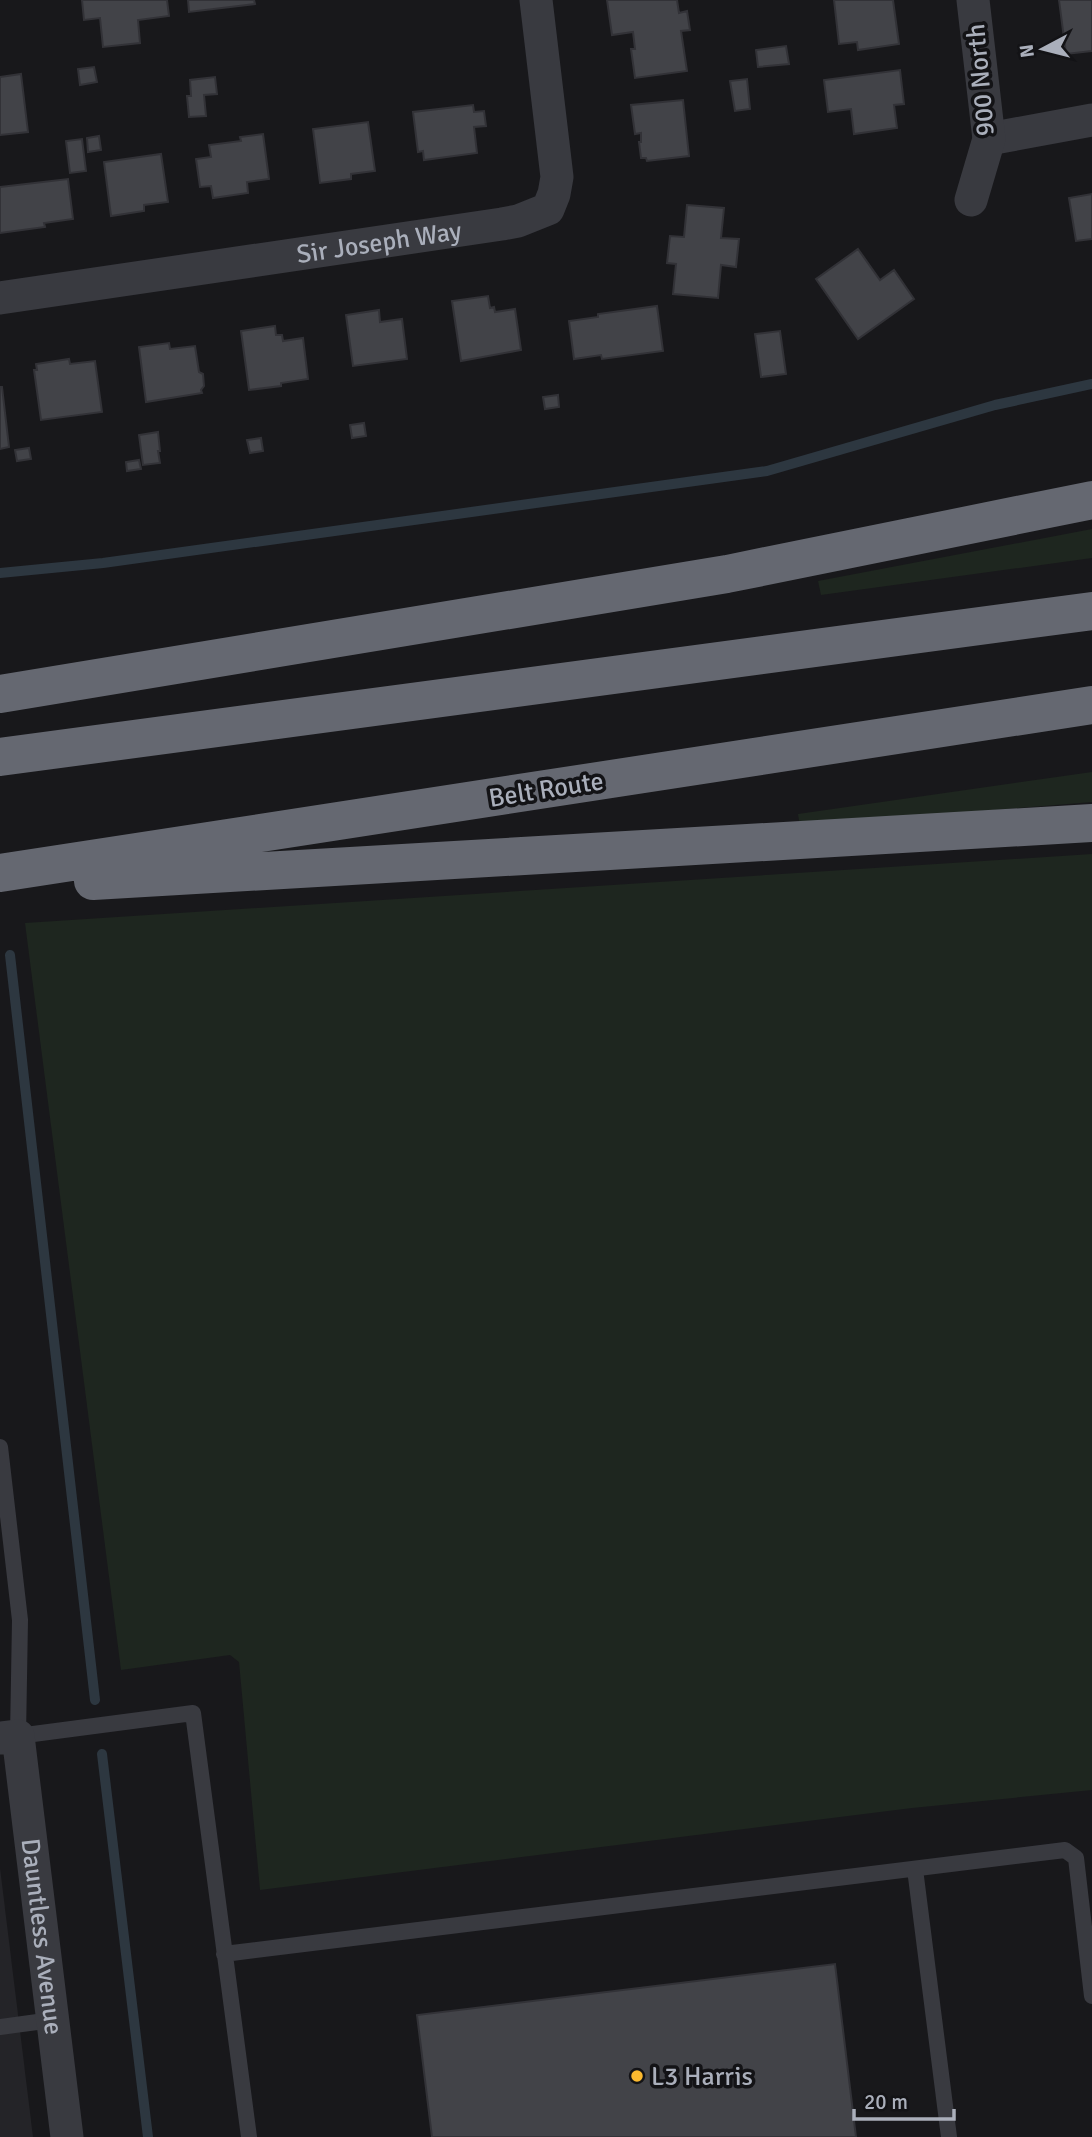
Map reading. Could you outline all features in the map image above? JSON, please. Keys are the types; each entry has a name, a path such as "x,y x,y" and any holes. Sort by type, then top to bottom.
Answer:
{"highway":[{"path":"0,694 727,574 1092,500"},
{"path":"0,757 1092,611"},
{"name":"Belt Route","path":"0,873 1092,705"},
{"path":"0,886 1092,823"}],"street":[{"name":"Sir Joseph Way","path":"0,298 502,224 518,221 548,209 557,177 536,0"},
{"name":"900 North","path":"971,200 989,138 973,0"},
{"path":"989,138 1092,120"},
{"name":"Dauntless Avenue","path":"9,1737 52,2020 66,2137"}],"lane":[{"path":"0,1447 20,1619 9,1737 192,1713 249,2137"},
{"path":"224,1954 1065,1850 1076,1858 1092,1996"},
{"path":"915,1869 949,2137"},
{"path":"0,2026 52,2020"}],"shaded area":[{"path":"1092,529 1092,558 821,595 818,581"},
{"path":"1092,772 1092,802 800,826 798,814"},
{"path":"1092,854 1092,1790 912,1808 260,1890 239,1662 230,1655 121,1670 25,923"},
{"path":"0,1868 33,2137 0,2137"}],"building":[{"path":"82,0 167,0 169,16 138,20 140,43 103,47 100,18 84,20"},
{"path":"188,0 254,0 255,4 189,12"},
{"path":"607,0 677,0 679,13 687,11 690,30 681,31 687,71 635,78 631,49 635,49 633,32 612,35"},
{"path":"834,0 893,0 899,44 858,50 857,42 839,44"},
{"path":"1059,0 1092,0 1092,51 1066,54"},
{"path":"786,46 789,64 758,67 756,50"},
{"path":"94,67 97,82 80,85 78,69"},
{"path":"900,70 904,104 894,105 897,128 854,134 851,109 828,112 824,80"},
{"path":"21,74 28,132 0,135 0,77"},
{"path":"215,77 217,94 204,95 206,116 189,117 187,96 191,96 190,80"},
{"path":"747,79 750,109 735,111 730,81"},
{"path":"683,100 689,156 647,161 646,158 641,158 641,133 635,134 631,105"},
{"path":"473,105 474,112 484,111 486,126 474,127 477,153 424,160 423,151 418,152 413,112"},
{"path":"368,122 375,171 351,174 351,179 320,183 313,129"},
{"path":"263,134 269,179 247,182 248,193 213,198 211,186 200,187 196,159 211,157 209,145 241,141 240,137"},
{"path":"99,136 101,150 88,152 87,138"},
{"path":"82,139 86,171 70,173 66,141"},
{"path":"161,154 168,202 144,205 144,211 111,216 104,162"},
{"path":"68,179 73,219 44,223 45,227 0,233 0,187"},
{"path":"1092,194 1092,239 1076,241 1069,198"},
{"path":"687,205 724,208 721,238 739,239 736,267 721,265 718,298 673,294 676,264 667,263 670,236 684,237"},
{"path":"858,249 880,280 894,270 914,299 858,339 816,279"},
{"path":"488,296 490,308 494,307 495,312 515,309 521,350 461,361 452,301"},
{"path":"657,306 663,351 602,359 601,355 574,359 569,321"},
{"path":"379,310 380,322 402,319 407,359 353,366 346,315"},
{"path":"275,326 276,335 282,335 283,341 303,338 308,379 249,390 241,331"},
{"path":"780,331 786,374 761,377 755,334"},
{"path":"169,343 170,349 195,346 199,372 203,374 202,393 146,402 139,347"},
{"path":"69,359 70,364 95,361 102,412 41,420 34,370 37,370 36,364"},
{"path":"0,387 9,447 0,449"},
{"path":"558,395 559,407 545,409 543,397"},
{"path":"364,423 366,436 352,438 350,425"},
{"path":"158,432 160,463 143,465 139,435"},
{"path":"261,438 263,451 250,453 247,440"},
{"path":"29,448 31,459 17,461 15,450"},
{"path":"139,460 141,469 127,471 126,462"},
{"name":"L3 Harris","path":"835,1964 856,2137 432,2137 417,2015"}],"waterway":[{"path":"0,573 103,563 767,471 995,405 1092,384"},
{"path":"10,955 95,1700"},
{"path":"102,1754 148,2137"}],"place":[{"name":"L3 Harris","path":"637,2076"}]}
